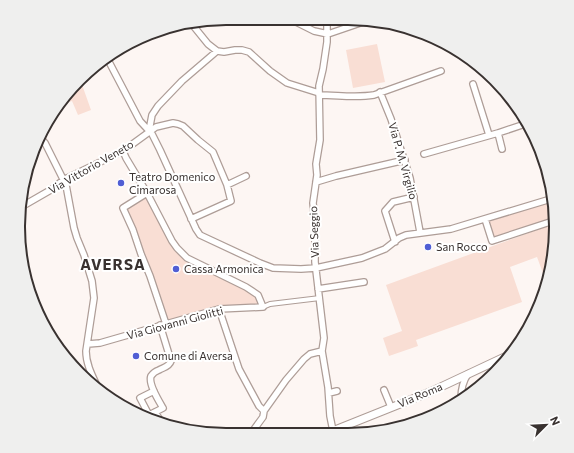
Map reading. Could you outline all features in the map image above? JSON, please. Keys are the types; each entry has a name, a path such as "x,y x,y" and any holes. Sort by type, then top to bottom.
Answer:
{"street":[{"path":"302,25 314,31 328,34 354,25"},
{"name":"Via Seggio","path":"327,25 328,34 319,86 320,140 316,164 317,175 313,204 316,268 324,338 322,351 329,393 330,416 332,428"},
{"path":"195,28 208,44 217,51 224,52 242,50 249,52 270,71 287,83 319,94 349,97 365,96 440,71"},
{"path":"150,131 152,115 158,106 182,81 217,51"},
{"path":"110,63 140,121 150,131 160,150 191,219 200,235 273,268 316,268 362,258 385,249 406,234 451,229 547,200"},
{"path":"473,84 489,135"},
{"name":"Via P. M. Virgilio","path":"380,92 405,160 414,197 420,232"},
{"name":"Via Vittorio Veneto","path":"26,204 54,188 64,180 123,151 156,126 173,123 183,126 213,152 227,185"},
{"path":"424,154 521,125"},
{"path":"498,133 502,149"},
{"path":"44,142 64,180 74,228 94,289 88,344 86,350 86,359 93,377"},
{"path":"123,151 172,241 187,258 252,290 258,295 263,307 270,304 320,298"},
{"path":"316,182 405,160"},
{"path":"191,219 231,201 227,185 246,176"},
{"path":"146,193 123,208 150,276 171,359 171,363 168,366 153,373 151,376 154,391 163,408 151,414"},
{"path":"395,242 385,211 393,202 414,197"},
{"path":"485,219 492,242 549,222"},
{"path":"318,289 364,282"},
{"name":"Via Giovanni Giolitti","path":"88,344 100,343 163,324 219,310 263,307"},
{"path":"219,310 239,369 259,406 264,411"},
{"path":"255,428 263,417 264,411 286,380 304,359 310,354 322,351"},
{"name":"Via Roma","path":"340,428 430,392 499,359"},
{"path":"461,392 464,379 468,373"},
{"path":"463,386 464,390"},
{"path":"384,390 392,407"},
{"path":"148,412 140,398 154,391"},
{"path":"329,393 337,392"},
{"path":"155,412 157,416"}],"shaded area":[{"path":"377,44 385,82 353,88 346,50"},
{"path":"82,86 91,110 78,115 72,101 68,102"},
{"path":"145,195 174,247 186,262 249,291 257,298 259,302 258,305 245,306 166,322 124,209"},
{"path":"547,202 549,219 494,238 488,221"},
{"path":"549,225 549,240 543,274 537,257 510,267 522,302 416,340 418,346 389,356 383,338 402,331 386,285"}],"place":[{"name":"Teatro Domenico Cimarosa","path":"121,183"},
{"name":"San Rocco","path":"428,247"},
{"name":"Cassa Armonica","path":"176,269"},
{"name":"Comune di Aversa","path":"136,356"}],"district":[{"name":"AVERSA","path":"113,265"}]}
